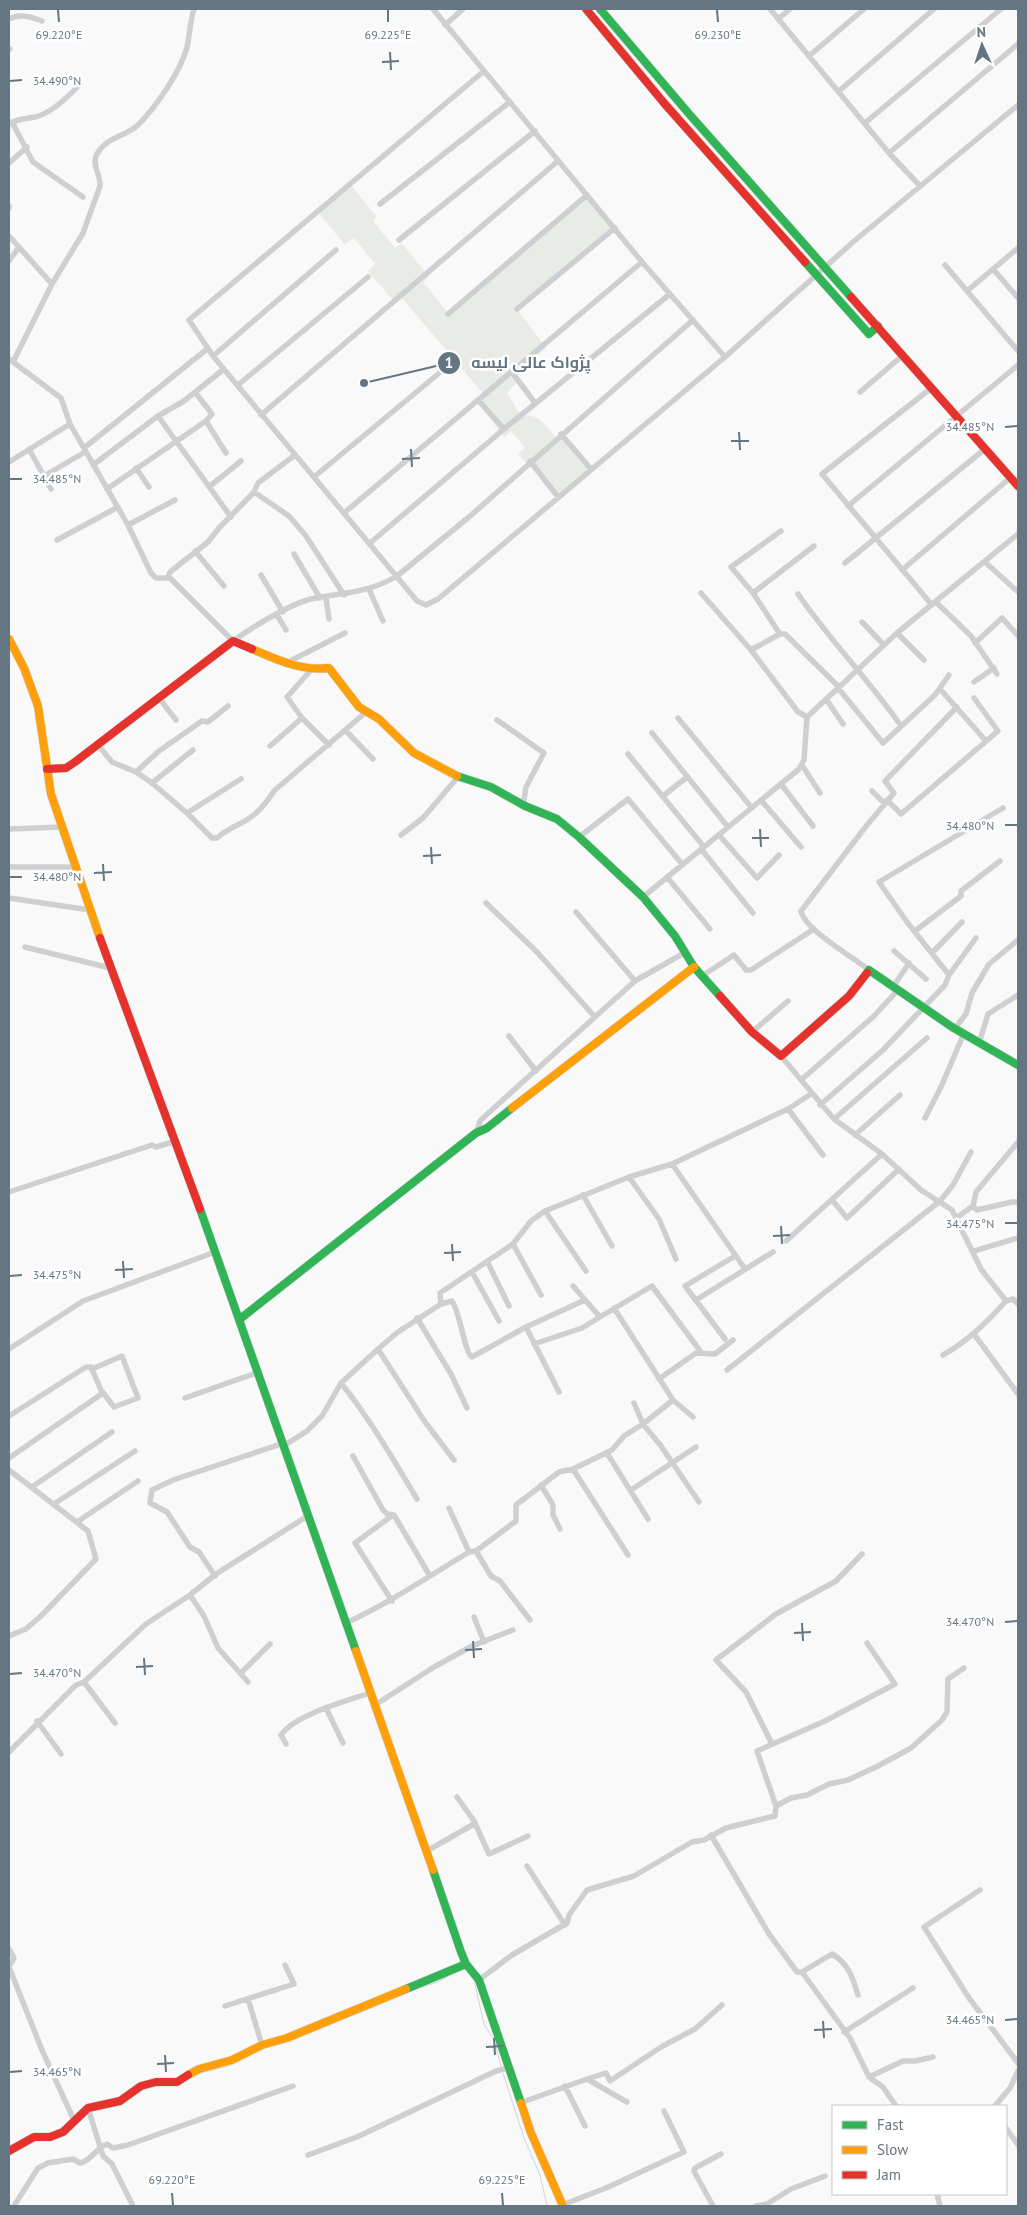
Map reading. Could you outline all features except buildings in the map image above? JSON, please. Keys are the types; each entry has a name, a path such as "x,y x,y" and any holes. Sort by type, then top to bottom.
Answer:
{"street":[{"path":"13,9 12,18 29,16 42,21"},
{"path":"29,9 29,16"},
{"path":"168,577 160,579 151,573 128,525 70,424 61,398 11,360 52,284 83,233 101,180 96,166 96,155 113,137 130,132 135,128 160,98 187,48 194,9"},
{"path":"433,9 558,162 724,357"},
{"path":"445,25 463,9"},
{"path":"586,9 664,103 870,334 878,326"},
{"path":"600,9 681,105 878,326 930,389 1018,486"},
{"path":"770,9 889,153 920,186"},
{"path":"778,19 790,9"},
{"path":"809,56 864,9"},
{"path":"839,91 934,9"},
{"path":"865,123 1001,9"},
{"path":"889,153 1018,44"},
{"path":"484,71 191,318 189,323 207,349 261,415 397,576 421,604 430,605 724,357 824,267 1018,105"},
{"path":"80,84 60,103 36,117 10,123 27,147 33,162 83,197"},
{"path":"664,103 673,95"},
{"path":"380,204 510,102"},
{"path":"673,112 681,105"},
{"path":"399,240 534,131"},
{"path":"9,163 27,147"},
{"path":"261,415 558,162"},
{"path":"448,314 587,195"},
{"path":"517,309 615,228"},
{"path":"9,236 52,284"},
{"path":"9,262 19,247"},
{"path":"967,291 1018,248"},
{"path":"213,356 336,250"},
{"path":"344,513 642,262"},
{"path":"945,265 1018,351"},
{"path":"993,269 1018,298"},
{"path":"238,385 368,277"},
{"path":"370,543 535,403 670,294"},
{"path":"47,769 66,768 233,642 280,614 309,599 344,596 384,584 397,576 469,517 561,434 693,320"},
{"path":"44,476 84,450 207,349"},
{"path":"860,392 902,356"},
{"path":"314,477 454,360"},
{"path":"848,506 1018,365"},
{"path":"93,465 224,369"},
{"path":"511,371 535,403"},
{"path":"930,389 822,474 902,570 975,643 997,674"},
{"path":"107,489 206,421 212,414 195,392"},
{"path":"479,401 504,429"},
{"path":"158,416 231,517"},
{"path":"206,421 226,453"},
{"path":"9,462 70,424"},
{"path":"561,434 592,469"},
{"path":"29,449 51,489"},
{"path":"844,563 985,449"},
{"path":"168,577 170,572 194,551 208,542 254,492 258,483 296,455"},
{"path":"209,487 240,462"},
{"path":"530,462 558,497"},
{"path":"136,468 149,487"},
{"path":"902,570 1010,478"},
{"path":"254,492 289,516 306,536 344,596"},
{"path":"128,525 174,500"},
{"path":"57,540 118,507"},
{"path":"780,634 753,593 731,567 782,531"},
{"path":"820,793 802,765 807,717 897,633 1018,534"},
{"path":"753,593 814,546"},
{"path":"194,551 224,586"},
{"path":"294,554 323,598 329,619"},
{"path":"985,562 1017,591"},
{"path":"261,575 286,630"},
{"path":"168,577 233,642 289,665 311,670 325,668 333,670 348,696 365,713 379,719 414,753 458,776 491,787 523,806 557,819 579,837 642,897 675,936 694,967 752,1032 781,1056 820,1105 834,1119 882,1154 921,1190 952,1210 982,1268 1014,1300 960,1346 943,1355"},
{"path":"369,589 382,621"},
{"path":"701,592 752,650 798,712 807,717"},
{"path":"798,594 821,626 899,722"},
{"path":"975,643 1002,618 1018,636"},
{"path":"862,622 884,645"},
{"path":"289,665 292,660 345,633"},
{"path":"897,633 924,660"},
{"path":"752,650 780,634 785,634 838,688 884,743 940,689 949,675"},
{"path":"9,639 24,668 38,706 51,794 110,968 151,1071 285,1444 370,1693 376,1705 466,1964 479,1980 520,2103 562,2205 606,2188 684,2152 664,2112"},
{"path":"974,682 994,668"},
{"path":"311,670 287,697 302,718 329,745"},
{"path":"940,689 986,741"},
{"path":"159,698 176,720"},
{"path":"872,791 900,814 986,741 998,730 974,698"},
{"path":"826,699 843,724"},
{"path":"136,772 159,751 202,721 208,722 228,706"},
{"path":"957,707 885,781 894,793 801,911 802,916 814,929 869,970 922,1007 1018,1065"},
{"path":"98,745 112,762 136,772 152,783 187,812 212,838 217,838 226,830 252,817 268,802 276,790 365,713"},
{"path":"270,746 302,718"},
{"path":"678,718 752,808"},
{"path":"497,720 544,753 526,787 523,806"},
{"path":"346,730 373,759"},
{"path":"652,733 728,827"},
{"path":"152,783 193,750"},
{"path":"628,754 663,796 753,913"},
{"path":"642,897 802,765"},
{"path":"401,835 423,818 458,776"},
{"path":"663,796 687,777"},
{"path":"187,812 241,779"},
{"path":"781,784 813,826"},
{"path":"579,837 628,799 682,864"},
{"path":"761,800 800,847"},
{"path":"950,975 879,882 1003,808"},
{"path":"9,829 63,827"},
{"path":"719,835 757,878 779,855"},
{"path":"915,931 942,912 961,896 961,890 1000,861"},
{"path":"9,867 75,867"},
{"path":"667,877 710,929"},
{"path":"9,898 90,910"},
{"path":"486,903 537,952 595,1017"},
{"path":"576,912 635,981"},
{"path":"932,953 962,922"},
{"path":"702,976 734,955 746,970 751,970 814,929"},
{"path":"820,1105 882,1050 945,985 976,938"},
{"path":"955,1028 966,1014 972,993 989,964 1018,940"},
{"path":"25,947 110,968"},
{"path":"894,951 926,979"},
{"path":"476,1133 480,1121 635,981 684,953"},
{"path":"801,1080 872,1018 896,988 909,963"},
{"path":"240,1319 476,1133 487,1128 694,967"},
{"path":"781,1056 849,996 869,970"},
{"path":"979,1043 988,1014 1018,995"},
{"path":"752,1032 788,1001"},
{"path":"925,1118 941,1087 964,1033"},
{"path":"509,1036 536,1071"},
{"path":"834,1119 927,1038"},
{"path":"441,1304 440,1293 488,1263 513,1244 531,1221 545,1211 628,1177 672,1164 788,1110 811,1094"},
{"path":"855,1135 900,1095"},
{"path":"788,1110 824,1155"},
{"path":"9,1192 152,1145 156,1147 176,1141"},
{"path":"956,1218 973,1206 976,1192 1018,1142"},
{"path":"726,1370 940,1201 953,1185 970,1152"},
{"path":"786,1241 882,1154"},
{"path":"672,1164 745,1269"},
{"path":"832,1200 847,1218 899,1169"},
{"path":"628,1177 659,1219 676,1258"},
{"path":"583,1194 612,1246"},
{"path":"973,1206 977,1210 1018,1202"},
{"path":"545,1211 586,1271"},
{"path":"974,1250 1018,1238"},
{"path":"513,1244 540,1295"},
{"path":"9,1349 83,1301 215,1252"},
{"path":"696,1300 774,1252"},
{"path":"725,1339 686,1286 735,1256"},
{"path":"488,1263 509,1306"},
{"path":"472,1272 499,1321"},
{"path":"573,1286 600,1317"},
{"path":"534,1344 582,1328 652,1286 701,1352"},
{"path":"215,1576 200,1552 190,1546 167,1512 150,1502 152,1490 173,1480 285,1444 307,1431 322,1416 341,1383 378,1349 417,1318 448,1300 452,1301 455,1305 469,1356 472,1357 526,1327 585,1300"},
{"path":"614,1308 673,1400 693,1417"},
{"path":"417,1318 451,1374 467,1408"},
{"path":"526,1327 558,1392"},
{"path":"974,1334 1018,1394"},
{"path":"659,1380 696,1353 715,1354 733,1340"},
{"path":"378,1349 425,1422 454,1460"},
{"path":"9,1416 86,1366 92,1369 103,1393 105,1393 114,1407 138,1398 122,1356 92,1369"},
{"path":"185,1398 259,1372"},
{"path":"341,1383 370,1421 417,1499"},
{"path":"9,1458 103,1393"},
{"path":"346,1623 392,1601 469,1552 476,1551 516,1521 516,1505 541,1484 559,1472 573,1469 612,1450 624,1436 644,1424 673,1400"},
{"path":"634,1404 644,1424 699,1502"},
{"path":"32,1487 112,1432"},
{"path":"631,1490 696,1447"},
{"path":"54,1504 134,1451"},
{"path":"607,1453 648,1520"},
{"path":"353,1456 383,1510 387,1514 393,1515 430,1576"},
{"path":"573,1469 628,1555"},
{"path":"9,1470 88,1531 96,1559 41,1616 26,1629 9,1636"},
{"path":"77,1522 138,1481"},
{"path":"541,1484 553,1506 553,1515 560,1529"},
{"path":"448,1508 469,1552"},
{"path":"9,1752 37,1721 76,1684 84,1682 146,1624 190,1596 215,1576 309,1515"},
{"path":"392,1601 355,1543 393,1515"},
{"path":"476,1551 491,1576 500,1581 530,1620"},
{"path":"772,1744 746,1692 716,1660 776,1614 836,1581 862,1554"},
{"path":"190,1596 204,1616 218,1648 248,1682"},
{"path":"474,1617 484,1642"},
{"path":"376,1705 434,1667 513,1630"},
{"path":"479,1980 512,1955 565,1925 588,1890 634,1876 692,1842 711,1836 731,1826 775,1816 776,1806 757,1751 825,1721 895,1684 868,1643"},
{"path":"241,1673 270,1644"},
{"path":"776,1806 791,1798 806,1795 829,1784 848,1780 911,1748 942,1720 947,1712 948,1679 964,1668"},
{"path":"84,1682 115,1722"},
{"path":"286,1744 282,1738 283,1732 295,1723 326,1708 370,1693"},
{"path":"326,1708 343,1743"},
{"path":"37,1721 60,1754"},
{"path":"457,1797 474,1821 489,1854 528,1836"},
{"path":"427,1851 474,1824"},
{"path":"711,1836 769,1934 797,1972 802,1972 832,1954 852,1974 858,1995"},
{"path":"527,1866 565,1925"},
{"path":"980,1890 924,1927 969,1998 1018,2063"},
{"path":"9,1949 14,1958 9,1967 42,2050 72,2116 76,2119"},
{"path":"9,2151 34,2137 50,2138 63,2132 88,2108 120,2101 140,2086 156,2082 177,2082 199,2068 232,2060 262,2045 287,2038 466,1964"},
{"path":"225,2006 294,1984 285,1965"},
{"path":"802,1972 850,2038 869,2077 883,2087 895,2105"},
{"path":"844,2032 913,1988"},
{"path":"248,1998 262,2045"},
{"path":"520,2103 606,2073 610,2080 661,2047 695,2029 722,2006"},
{"path":"869,2077 903,2061 933,2057"},
{"path":"308,2156 357,2137 496,2071 508,2068"},
{"path":"996,2105 1010,2088 1018,2071"},
{"path":"587,2079 627,2102"},
{"path":"14,2206 38,2168 48,2163 73,2159 80,2163 85,2162 99,2147 107,2144 113,2148 128,2145 293,2086"},
{"path":"566,2086 585,2126"},
{"path":"88,2108 103,2156 112,2164 133,2206"},
{"path":"1007,2129 1018,2145"},
{"path":"713,2206 694,2171 695,2168 721,2154"},
{"path":"756,2206 767,2204 791,2189 825,2176"}],"shaded area":[{"path":"351,185 377,217 373,221 395,248 402,243 429,277 423,282 448,313 587,195 615,228 517,309 546,348 512,376 516,383 507,393 521,416 527,415 538,418 558,440 564,436 591,469 558,497 518,454 525,448 511,431 504,437 479,404 486,397 401,297 395,302 368,272 375,264 354,238 344,244 318,212"}],"waterway":[{"path":"410,1991 438,1982 452,1974"},
{"path":"474,1980 484,2024 493,2038 501,2066"},
{"path":"200,2073 231,2065 264,2048"},
{"path":"503,2073 524,2138 540,2175 547,2206"},
{"path":"51,2140 67,2134 78,2123"}],"traffic: fast":[{"path":"600,9 690,115 851,297"},
{"path":"805,262 869,334 878,326"},
{"path":"457,776 491,787 525,806 557,819 579,837 643,897 675,936 694,967 720,996"},
{"path":"867,973 869,970 952,1027 1018,1065"},
{"path":"240,1319 476,1133 487,1128 512,1108"},
{"path":"200,1209 356,1651"},
{"path":"433,1870 466,1964 479,1980 521,2103"},
{"path":"406,1989 466,1964"}],"traffic: slow":[{"path":"9,639 24,668 38,706 51,794 100,938"},
{"path":"252,649 280,661 299,666 329,668 359,707 379,719 414,753 457,776"},
{"path":"512,1108 694,967"},
{"path":"356,1651 433,1870"},
{"path":"188,2075 199,2069 232,2060 262,2045 287,2038 406,1989"},
{"path":"521,2103 531,2133 563,2206"}],"traffic: jam":[{"path":"586,9 664,103 805,262"},
{"path":"851,297 1018,486"},
{"path":"47,769 66,768 75,762 233,641 252,649"},
{"path":"100,938 200,1209"},
{"path":"720,996 752,1032 781,1056 849,996 867,973"},
{"path":"9,2151 34,2137 50,2137 63,2132 88,2108 120,2101 141,2086 156,2082 177,2082 188,2075"}],"place":[{"name":"پژواک عالی لیسه","path":"364,383"}]}
